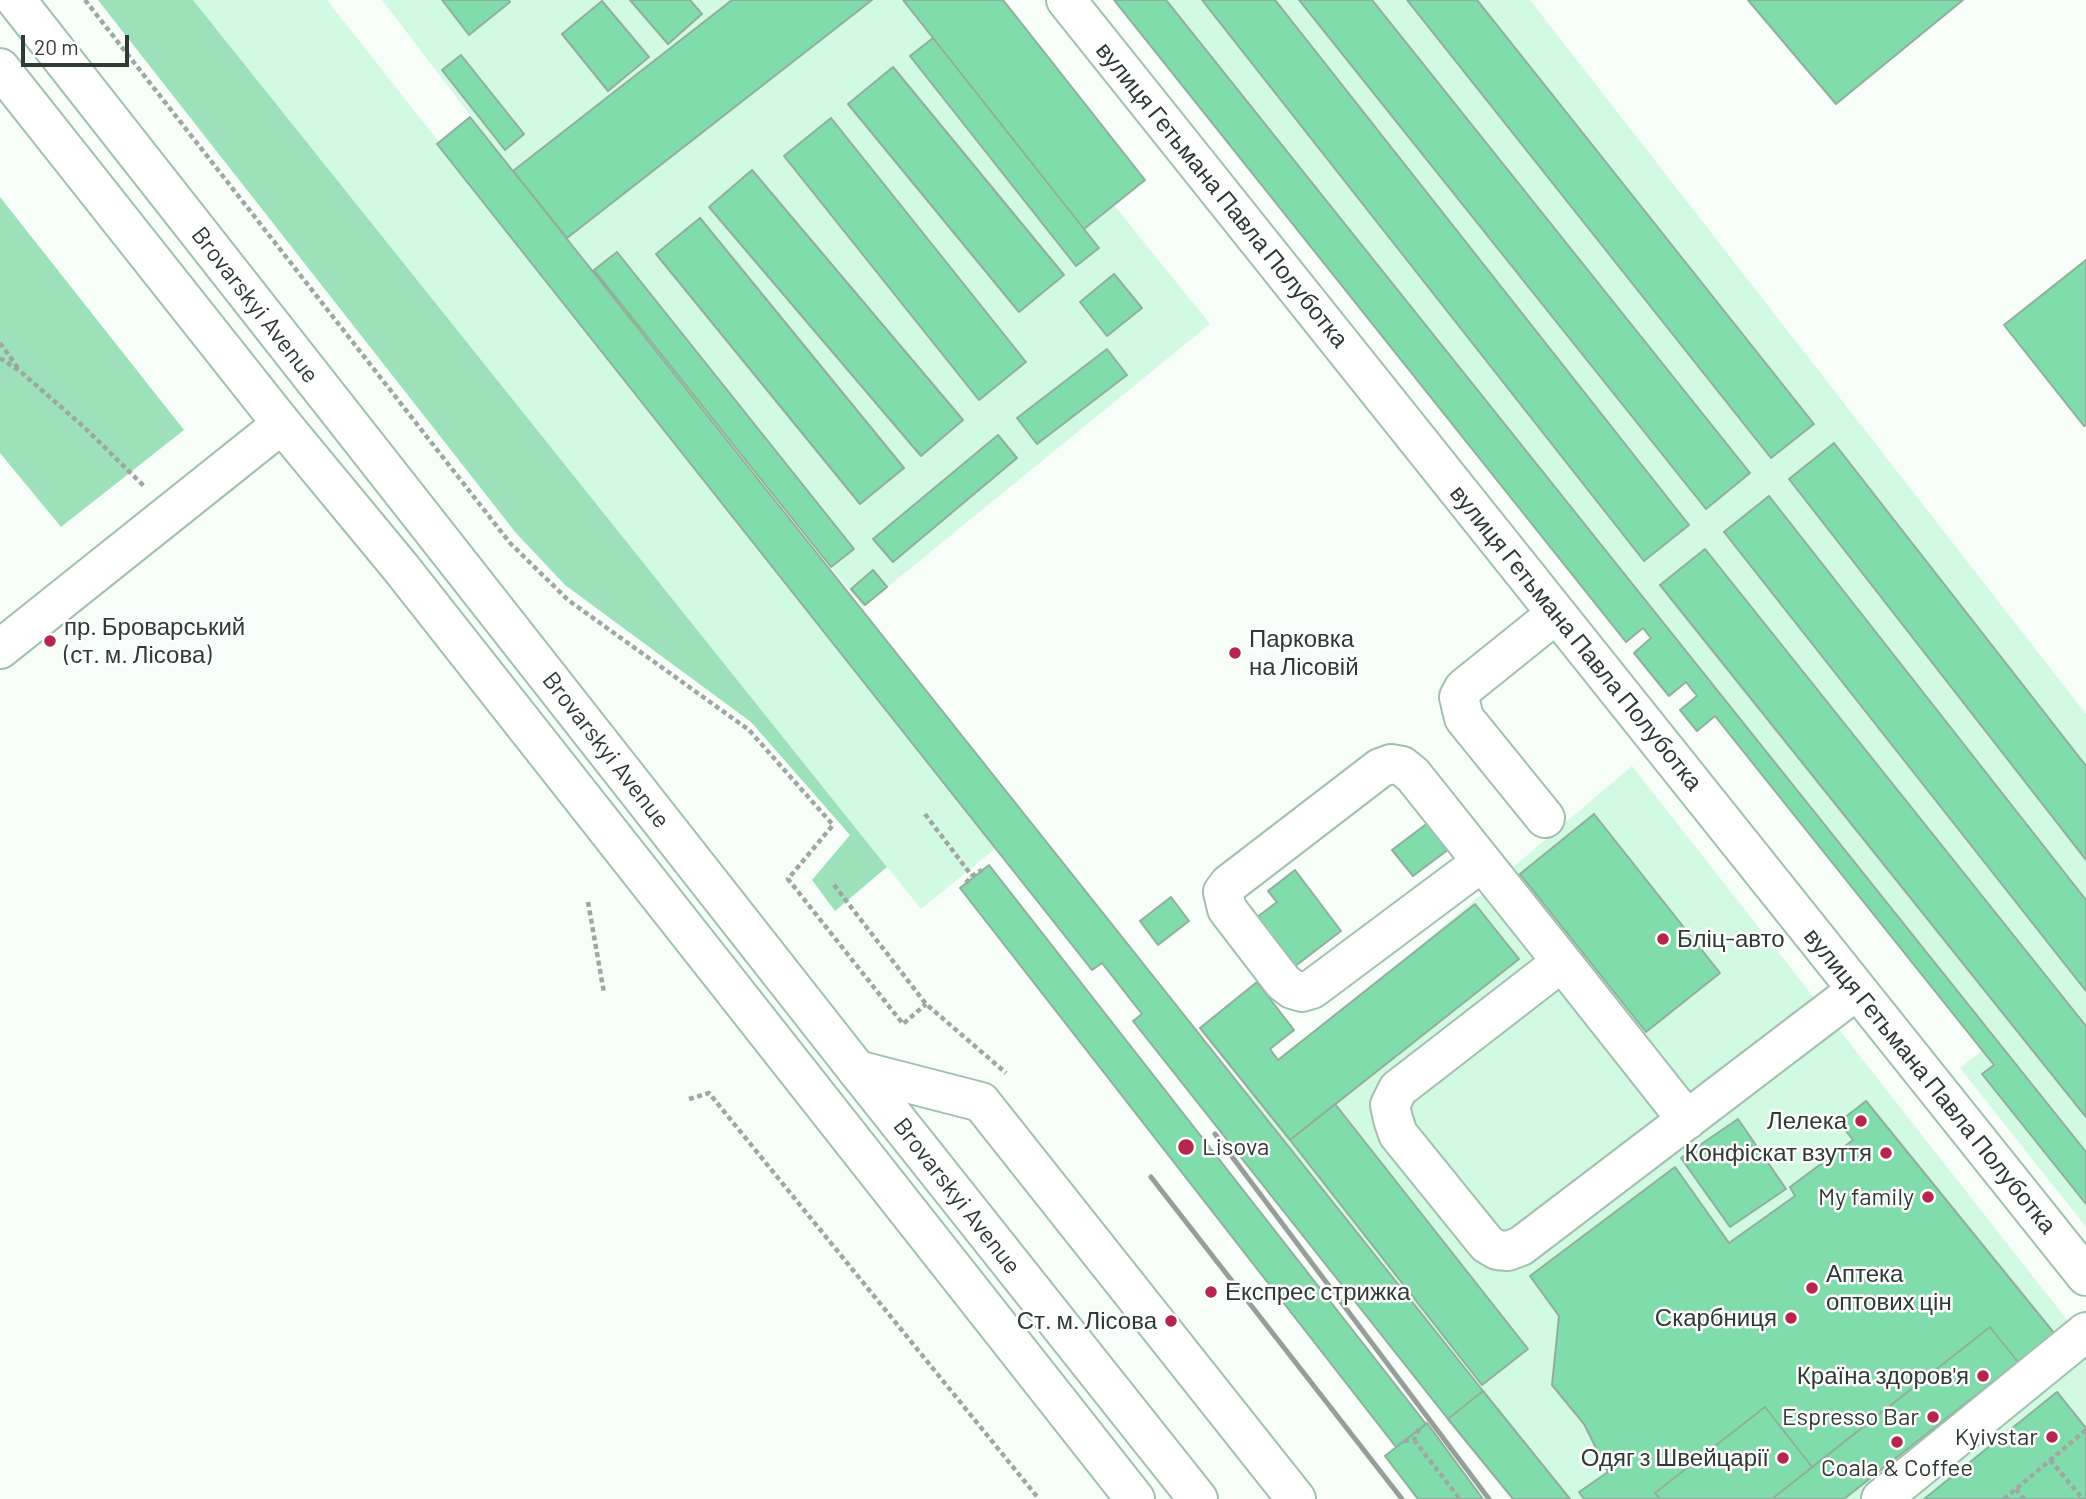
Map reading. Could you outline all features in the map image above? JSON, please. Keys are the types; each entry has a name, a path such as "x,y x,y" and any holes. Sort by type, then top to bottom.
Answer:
{"main road":[{"name":"Brovarskyi Avenue","path":"16,0 857,1070 1198,1499"},
{"name":"вулиця Гетьмана Павла Полуботка","path":"1066,0 2086,1276"},
{"name":"Brovarskyi Avenue","path":"0,68 282,424 401,568 1135,1499"},
{"path":"0,649 282,424"},
{"path":"1545,818 1464,718 1459,697 1464,688 1556,614"},
{"path":"1482,862 1312,989 1302,992 1283,982 1227,909 1224,901 1223,892 1229,884 1380,768 1391,764 1402,766 1413,775 1687,1120"},
{"path":"1562,962 1398,1089 1390,1105 1398,1134 1488,1244 1497,1250 1508,1251 1521,1246 1857,990"},
{"path":"857,1070 981,1102 1296,1499"},
{"path":"1881,1499 2086,1332"}],"path":[{"path":"85,0 510,543 568,600 748,730 833,825 788,879 903,1024 926,1004"},
{"path":"0,343 21,372"},
{"path":"0,358 21,372 85,428 145,487"},
{"path":"925,814 972,876"},
{"path":"966,883 982,870"},
{"path":"834,885 895,964"},
{"path":"588,902 604,993"},
{"path":"689,1099 709,1093 1039,1499"},
{"path":"1414,1440 1419,1429"},
{"path":"2004,1499 2086,1430"},
{"path":"1404,1441 1414,1440"},
{"path":"1414,1440 1460,1499"},
{"path":"2050,1460 2082,1499"},
{"path":"2016,1489 2024,1499"}],"shaded area":[{"path":"193,0 327,0 996,848 921,909"},
{"path":"382,0 732,0 513,171"},
{"path":"872,0 903,0 1085,228 1114,205 1210,324 863,607 567,238"},
{"path":"1166,0 1530,0 2086,714 2086,1227 1960,1068 1996,1040"},
{"path":"1632,766 2086,1344 2086,1499 1513,1499 1448,1419 1226,1111"}],"green space":[{"path":"98,0 193,0 887,867 835,911 812,880 850,835 751,722 565,585 516,533"},
{"path":"0,197 184,430 61,527 0,453"}],"building":[{"path":"442,0 509,0 510,2 469,35"},
{"path":"630,0 690,0 702,14 668,44"},
{"path":"732,0 872,0 567,238 513,171"},
{"path":"903,0 1003,0 1145,180 1084,229"},
{"path":"1114,0 1166,0 2086,1152 2086,1204 1982,1074 1994,1065 1715,716 1697,731 1680,710 1697,696 1686,682 1669,696 1634,653 1651,638 1643,628 1626,642"},
{"path":"1202,0 1275,0 1689,525 1644,561"},
{"path":"1299,0 1372,0 1750,473 1706,509"},
{"path":"1407,0 1477,0 1814,424 1771,458"},
{"path":"1748,0 1963,0 1836,104"},
{"path":"602,1 649,57 608,91 562,34"},
{"path":"933,38 1099,248 1076,266 910,56"},
{"path":"461,55 524,134 505,150 442,70"},
{"path":"893,67 1064,275 1019,312 848,104"},
{"path":"470,117 1483,1391 1448,1419 1133,1021 1142,1014 1102,963 1092,970 437,144"},
{"path":"831,118 1026,362 979,400 784,156"},
{"path":"752,170 963,420 921,456 709,207"},
{"path":"700,218 904,468 860,504 656,254"},
{"path":"617,252 854,549 831,567 594,270"},
{"path":"2086,260 2086,424 2084,426 2004,325"},
{"path":"1114,274 1142,308 1107,336 1080,302"},
{"path":"1107,349 1127,375 1037,444 1017,418"},
{"path":"998,435 1017,458 893,562 873,539"},
{"path":"1834,443 2086,766 2086,860 1789,479"},
{"path":"1769,496 2086,900 2086,991 1724,532"},
{"path":"1705,549 2086,1026 2086,1117 1660,585"},
{"path":"873,570 887,587 865,605 851,589"},
{"path":"1594,814 1720,973 1646,1032 1520,874"},
{"path":"1429,822 1449,849 1413,876 1392,850"},
{"path":"989,865 1426,1424 1396,1447 960,888"},
{"path":"1295,870 1341,931 1294,967 1256,918 1277,902 1268,891"},
{"path":"1171,897 1189,921 1158,945 1140,921"},
{"path":"1475,904 1519,959 1290,1140 1200,1028 1257,982 1294,1030 1270,1049 1278,1060"},
{"path":"1866,1101 2054,1333 2018,1362 1990,1327 1812,1467 1765,1407 1655,1493 1660,1499 1584,1499 1579,1492 1608,1472 1584,1424 1552,1385 1559,1316 1530,1276 1675,1167 1729,1243 1795,1196 1790,1187 1853,1140 1839,1122"},
{"path":"1335,1104 1528,1349 1482,1385 1290,1140"},
{"path":"1738,1119 1786,1189 1730,1227 1681,1158"},
{"path":"1990,1327 2018,1362 1844,1499 1772,1499"},
{"path":"1483,1391 1570,1499 1513,1499 1448,1419"},
{"path":"2057,1392 2086,1428 2086,1499 1924,1499"},
{"path":"1765,1407 1812,1467 1772,1499 1660,1499 1655,1493"},
{"path":"1427,1423 1483,1499 1418,1499 1385,1456"}],"railway":[{"path":"1215,1134 1489,1499"},
{"path":"1151,1177 1402,1499"}],"place":[{"name":"пр. Броварський (ст. м. Лісова)","path":"50,641"},
{"name":"Парковка на Лісовій","path":"1235,653"},
{"name":"Бліц-авто","path":"1663,939"},
{"name":"Лелека","path":"1861,1121"},
{"name":"Lisova","path":"1186,1147"},
{"name":"Конфіскат взуття","path":"1886,1153"},
{"name":"My family","path":"1928,1197"},
{"name":"Аптека оптових цін","path":"1812,1288"},
{"name":"Експрес стрижка","path":"1211,1292"},
{"name":"Скарбниця","path":"1791,1318"},
{"name":"Ст. м. Лісова","path":"1171,1321"},
{"name":"Країна здоров'я","path":"1983,1376"},
{"name":"Espresso Bar","path":"1933,1417"},
{"name":"Kyivstar","path":"2052,1437"},
{"name":"Coala & Coffee","path":"1897,1442"},
{"name":"Одяг з Швейцарії","path":"1783,1458"}]}
